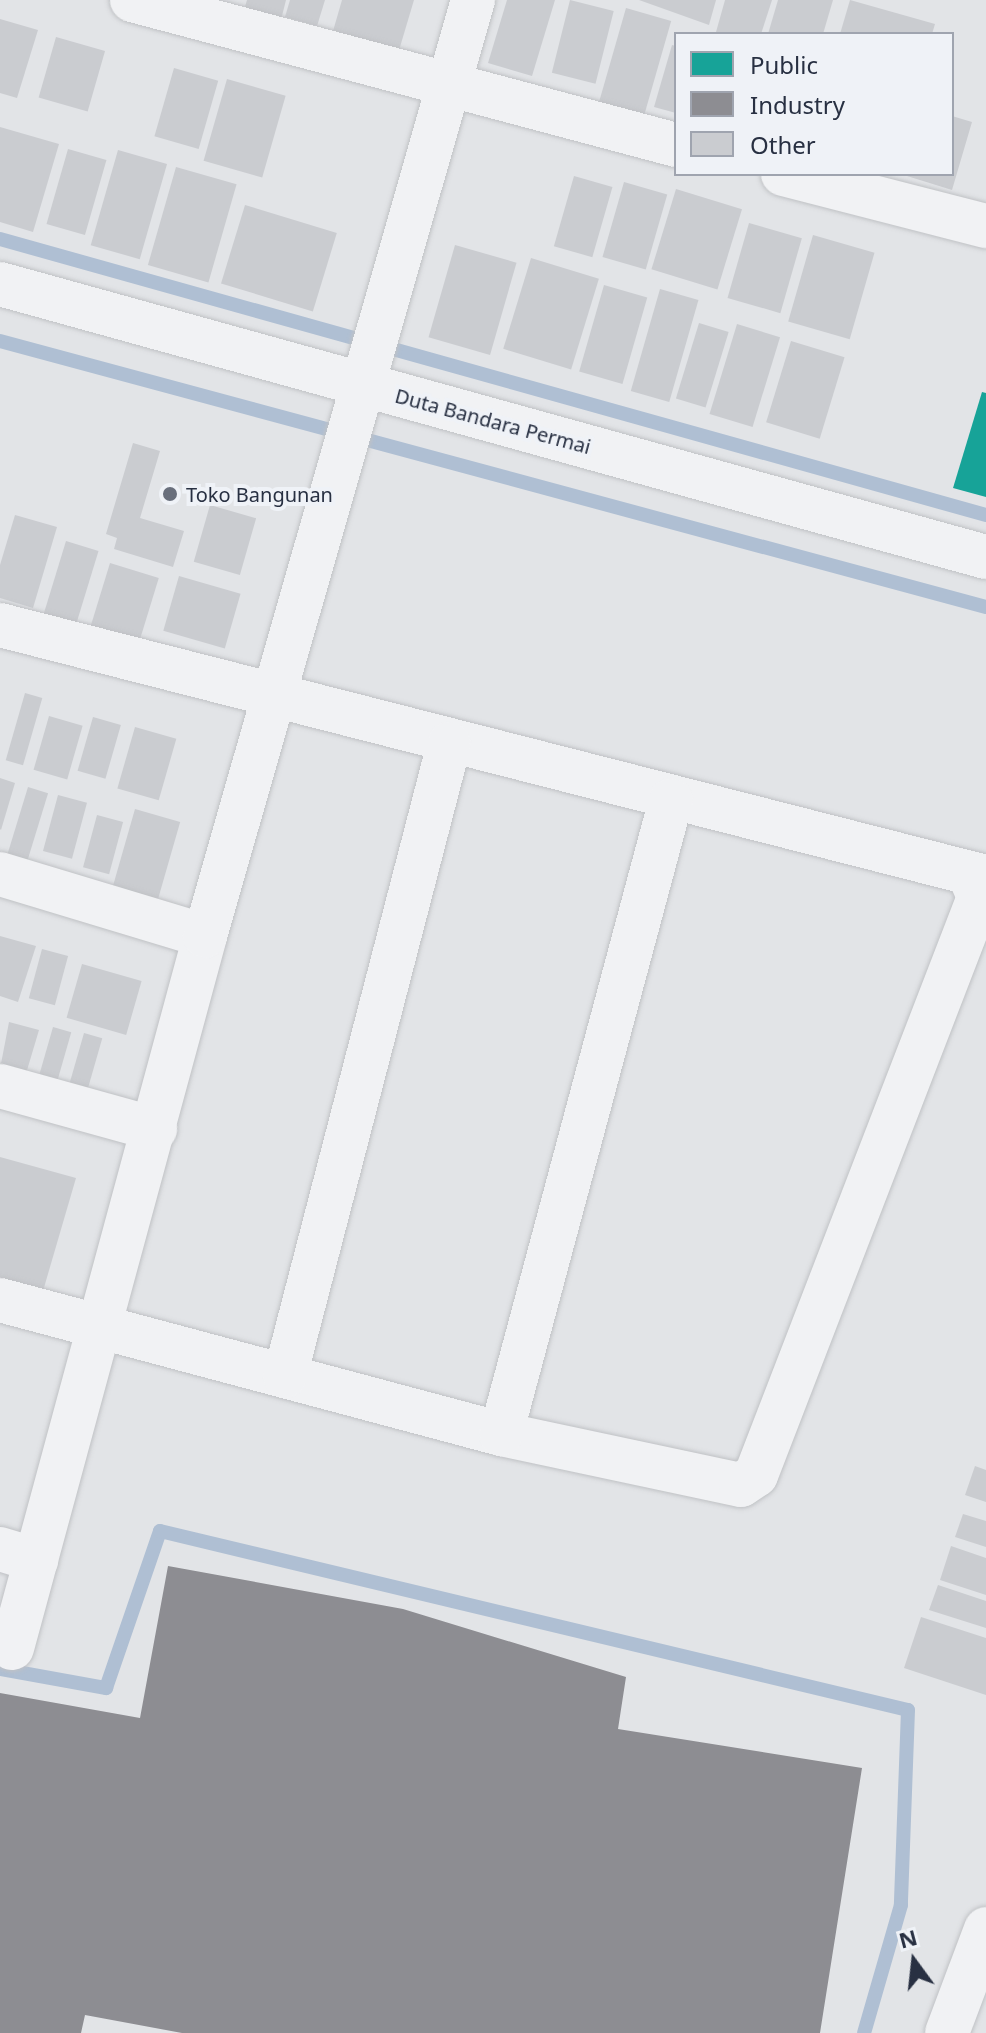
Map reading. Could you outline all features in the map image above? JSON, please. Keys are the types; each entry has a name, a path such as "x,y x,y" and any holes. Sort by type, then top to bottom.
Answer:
{"street":[{"path":"132,0 674,144"},
{"path":"12,1648 18,1555 98,1328 155,1129 205,936 277,696 473,0"},
{"path":"791,176 986,226"},
{"name":"Duta Bandara Permai","path":"0,284 986,557"},
{"path":"0,625 449,744 978,877 979,897 756,1475 722,1487 501,1434 0,1300"},
{"path":"285,1376 449,744"},
{"path":"501,1434 671,800"},
{"path":"0,874 205,936"},
{"path":"0,1086 155,1129"},
{"path":"947,2033 986,1929"}],"building: Public":[{"path":"982,392 986,393 986,497 953,488"}],"building: Industry":[{"path":"168,1566 403,1609 626,1677 618,1729 862,1768 820,2033 182,2033 85,2015 81,2033 0,2033 0,1693 140,1718"}],"building: Other":[{"path":"247,0 286,0 281,20 244,10"},
{"path":"290,0 325,0 317,26 285,17"},
{"path":"342,0 414,0 397,57 331,38"},
{"path":"507,0 555,0 532,76 488,63"},
{"path":"570,0 614,11 596,84 552,73"},
{"path":"639,0 716,0 709,25"},
{"path":"725,0 772,0 762,32 716,32"},
{"path":"778,0 833,0 824,32 769,32"},
{"path":"850,0 935,24 933,32 841,32"},
{"path":"626,8 671,21 643,121 597,108"},
{"path":"0,19 38,30 17,98 0,93"},
{"path":"56,37 105,51 88,112 39,98"},
{"path":"672,45 674,46 674,112 654,107"},
{"path":"174,68 218,81 199,149 154,136"},
{"path":"227,79 286,96 262,178 204,161"},
{"path":"954,117 972,122 952,190 907,176 954,176"},
{"path":"0,127 59,144 33,232 0,222"},
{"path":"68,149 106,160 85,235 47,224"},
{"path":"118,150 167,164 140,259 91,245"},
{"path":"176,167 237,184 208,282 148,265"},
{"path":"574,176 612,187 592,257 554,246"},
{"path":"624,182 667,194 646,269 603,257"},
{"path":"676,189 742,209 717,290 651,269"},
{"path":"245,205 337,233 313,311 221,283"},
{"path":"749,223 802,238 780,313 728,298"},
{"path":"813,235 875,253 850,339 788,322"},
{"path":"455,245 517,263 490,355 429,337"},
{"path":"531,258 599,279 571,370 503,349"},
{"path":"604,285 647,297 622,384 579,372"},
{"path":"660,289 698,300 669,402 631,391"},
{"path":"699,323 729,332 706,408 676,399"},
{"path":"737,324 780,337 753,427 710,414"},
{"path":"791,341 845,357 820,439 766,422"},
{"path":"133,443 160,451 140,518 184,531 173,567 114,549 117,538 106,534"},
{"path":"210,505 256,518 240,575 194,562"},
{"path":"15,515 57,527 33,608 0,598 0,565"},
{"path":"66,541 99,551 75,627 43,618"},
{"path":"110,563 159,578 136,653 87,639"},
{"path":"179,576 241,594 225,648 163,631"},
{"path":"25,693 42,698 23,765 6,760"},
{"path":"49,716 83,726 67,779 34,770"},
{"path":"93,717 121,725 105,779 78,771"},
{"path":"135,727 176,739 159,800 117,789"},
{"path":"0,778 15,783 1,830 0,829"},
{"path":"28,787 48,793 27,861 7,855"},
{"path":"58,795 87,803 72,859 43,851"},
{"path":"135,809 180,822 158,899 113,886"},
{"path":"97,815 123,822 109,874 83,867"},
{"path":"0,936 36,946 18,1002 0,996"},
{"path":"42,949 68,956 55,1005 29,998"},
{"path":"82,964 142,981 126,1035 67,1018"},
{"path":"9,1022 39,1030 25,1077 0,1069"},
{"path":"53,1027 71,1032 57,1083 38,1078"},
{"path":"84,1033 102,1038 87,1090 69,1085"},
{"path":"0,1157 76,1178 43,1291 0,1278"},
{"path":"975,1466 986,1470 986,1502 965,1495"},
{"path":"963,1514 986,1521 986,1547 955,1537"},
{"path":"951,1546 986,1558 986,1595 940,1580"},
{"path":"938,1585 986,1601 986,1628 929,1610"},
{"path":"921,1617 986,1638 986,1695 904,1668"}],"waterway":[{"path":"0,239 986,515"},
{"path":"0,341 986,607"},
{"path":"0,1669 106,1688 160,1531 908,1710 901,1905 864,2033"}],"place":[{"name":"Toko Bangunan","path":"170,494"}]}
